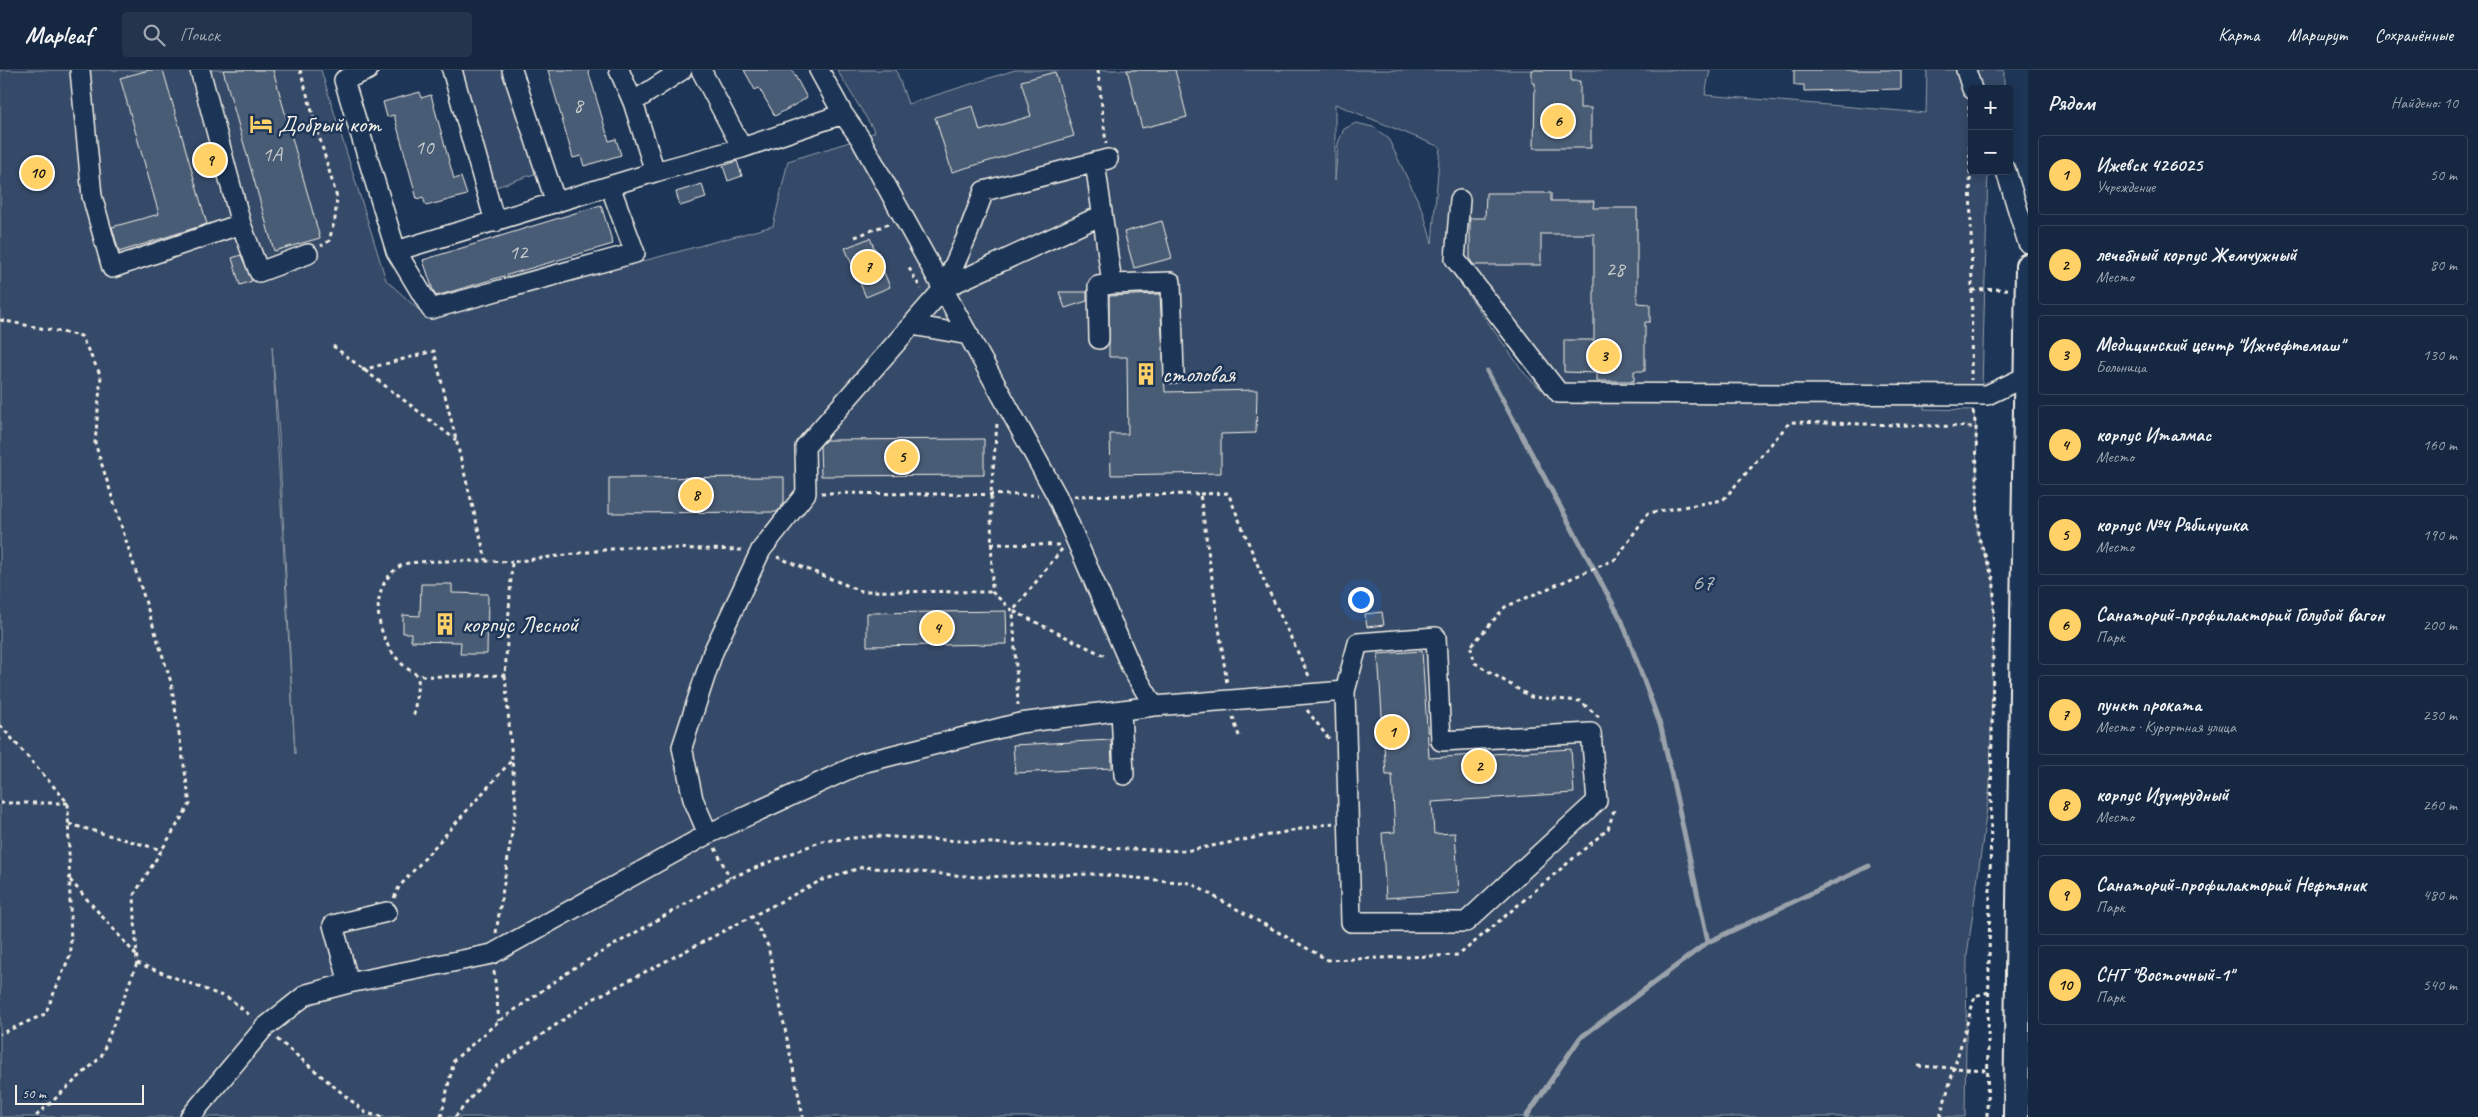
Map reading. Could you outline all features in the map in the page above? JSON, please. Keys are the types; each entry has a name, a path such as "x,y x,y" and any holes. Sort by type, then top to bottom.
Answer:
{"main road":[{"path":"2016,1117 2028,266"}],"street":[{"path":"80,70 92,196 112,268 241,224"},
{"path":"200,70 241,224 259,272 308,254"},
{"path":"368,70 342,75 396,252 431,309 635,253 610,186"},
{"path":"452,70 495,222"},
{"path":"512,70 556,203"},
{"path":"619,70 633,102 655,172"},
{"path":"633,102 682,70"},
{"path":"702,70 742,148"},
{"path":"819,70 843,114 860,138 1058,496 1132,669 1154,706"},
{"path":"396,252 655,172 742,148 843,114"},
{"path":"708,834 694,799 682,748 713,652 761,550 806,493 805,447 944,288 984,191 1101,161 1102,215 1112,284"},
{"path":"2007,175 2028,243"},
{"path":"1460,200 1456,259 1559,393 1986,395 2027,376"},
{"path":"944,288 1102,215"},
{"path":"1099,339 1098,286 1171,282 1174,374"},
{"path":"912,325 969,335"},
{"path":"1436,637 1441,740 1591,733 1598,801 1466,922 1351,922 1345,691 1358,644 1436,637"},
{"path":"190,1117 264,1028 307,994 340,985 492,954 708,834 862,763 1020,723 1154,706 1345,691"},
{"path":"1121,710 1124,775"},
{"path":"340,985 332,925 387,912"}],"path":[{"path":"300,70 337,198 335,219 329,241 308,254"},
{"path":"1098,70 1101,161"},
{"path":"1969,80 1972,290 1971,395 1976,427 1978,535 1994,581 1987,1117"},
{"path":"855,237 903,218"},
{"path":"1972,290 2028,289"},
{"path":"0,320 81,336 101,376 95,443 171,682 190,804 134,895 137,963 101,1057 35,1117"},
{"path":"333,346 362,370 457,440"},
{"path":"362,370 434,351 486,560"},
{"path":"992,592 991,494 1000,389"},
{"path":"1602,719 1580,702 1531,697 1475,663 1470,645 1473,644 1505,607 1616,559 1648,513 1723,500 1790,422 1976,427"},
{"path":"806,493 1058,496 1228,492 1264,584 1317,694"},
{"path":"1200,494 1230,701"},
{"path":"992,544 1066,545 1013,611 1020,723"},
{"path":"506,675 419,675 393,655 380,632 378,610 382,590 388,576 403,564 486,560 512,562 627,547 761,550 861,591 992,592 1013,611 1132,669"},
{"path":"499,1021 492,954 516,807 506,675 512,562"},
{"path":"414,715 419,675"},
{"path":"1296,696 1348,765"},
{"path":"0,725 68,803 71,953 45,1014 0,1034"},
{"path":"387,912 399,887 512,760"},
{"path":"0,803 68,803"},
{"path":"455,1117 497,1066 593,999 751,915 820,881 863,867 977,877 1092,874 1190,883 1328,960 1459,955 1608,830 1616,803"},
{"path":"441,1117 454,1060 499,1021 574,968 730,878 822,841 875,836 1045,846 1185,851 1348,820"},
{"path":"69,824 162,850"},
{"path":"708,834 730,878"},
{"path":"70,880 137,956"},
{"path":"751,915 768,946 803,1117"},
{"path":"137,963 230,999 366,1113 382,1117"},
{"path":"1940,1117 1975,996 1989,992"},
{"path":"1918,1066 1988,1070"}],"green space":[{"name":"67","path":"0,70 321,70 386,280 429,319 773,226 788,161 856,140 875,132 837,70 896,70 908,104 1015,70 1710,70 1705,95 1926,113 1927,70 1961,70 1968,95 1968,175 1988,175 1982,387 1925,386 1924,409 1973,410 1976,427 1978,535 1994,581 1990,786 1967,956 1965,1117 0,1117","holes":["1335,104 1440,147 1432,243 1423,211 1388,138 1373,127 1356,123 1344,129 1338,143 1335,181","1450,268 1542,390 1525,374","272,346 279,435 295,754"]},
{"path":"456,70 502,70 537,173 496,187"},
{"path":"1966,70 2004,70 2004,85 1971,85"}],"building":[{"path":"149,70 163,70 207,224 119,252 112,227 159,214 120,78"},
{"path":"223,70 273,70 320,238 274,251"},
{"path":"548,70 588,70 609,141 616,139 621,155 584,166 581,156 573,158"},
{"path":"744,70 792,70 807,98 775,116 759,88 755,90"},
{"path":"1127,70 1175,70 1187,117 1142,128"},
{"path":"1532,70 1571,70 1571,81 1580,81 1580,108 1591,108 1591,148 1534,148 1535,83 1532,83"},
{"path":"1794,70 1901,70 1901,89 1804,91 1804,85 1794,85"},
{"path":"1055,72 1074,136 952,172 935,117 973,106 980,131 1031,116 1021,81"},
{"path":"420,92 421,98 431,95 454,179 461,177 467,195 426,206 423,197 417,199 394,115 387,117 383,102"},
{"path":"737,161 742,176 728,181 723,166"},
{"path":"702,184 706,198 680,206 676,192"},
{"path":"1486,193 1551,193 1551,201 1594,201 1593,208 1637,208 1637,303 1650,304 1650,322 1645,322 1645,371 1634,371 1634,381 1597,381 1597,373 1564,372 1564,340 1594,340 1594,234 1541,234 1541,265 1474,265 1470,260 1470,218 1485,218"},
{"path":"601,205 613,244 436,296 423,260"},
{"path":"1162,221 1172,258 1134,268 1124,232"},
{"path":"870,238 890,287 866,297 845,248"},
{"path":"241,255 252,281 240,285 232,258"},
{"path":"1059,292 1087,292 1087,301 1065,308"},
{"name":"столовая","path":"1160,294 1165,392 1257,390 1256,433 1221,434 1221,473 1111,475 1110,434 1128,434 1127,357 1109,357 1109,296"},
{"path":"984,439 984,475 821,476 820,446 826,440"},
{"path":"784,477 784,503 777,512 609,513 609,478"},
{"name":"корпус Лесной","path":"421,584 452,584 452,593 488,594 487,654 460,654 461,642 411,641 411,633 403,633 403,615 420,616"},
{"path":"1006,611 1007,644 867,646 867,613"},
{"path":"1382,612 1384,625 1367,627 1365,614"},
{"path":"1422,651 1429,758 1571,749 1574,793 1432,802 1434,834 1455,833 1459,893 1386,898 1382,833 1395,832 1392,775 1386,775 1378,654"},
{"path":"1111,740 1112,768 1015,773 1013,745"}],"waterway":[{"path":"1487,371 1622,621 1661,727 1708,942"},
{"path":"1526,1117 1580,1038 1708,942 1869,866"}],"place":[{"name":"Санаторий-профилакторий Голубой вагон","path":"1558,121"},
{"name":"Добрый кот","path":"261,124"},
{"name":"Санаторий-профилакторий Нефтяник","path":"210,160"},
{"name":"СНТ \"Восточный-1\"","path":"37,173"},
{"name":"пункт проката","path":"868,267"},
{"name":"Медицинский центр \"Ижнефтемаш\"","path":"1604,356"},
{"name":"столовая","path":"1146,374"},
{"name":"корпус №4 Рябинушка","path":"902,457"},
{"name":"корпус Изумрудный","path":"696,495"},
{"name":"корпус Лесной","path":"445,624"},
{"name":"корпус Италмас","path":"937,628"},
{"name":"Ижевск 426025","path":"1392,732"},
{"name":"лечебный корпус Жемчужный","path":"1479,766"}]}
